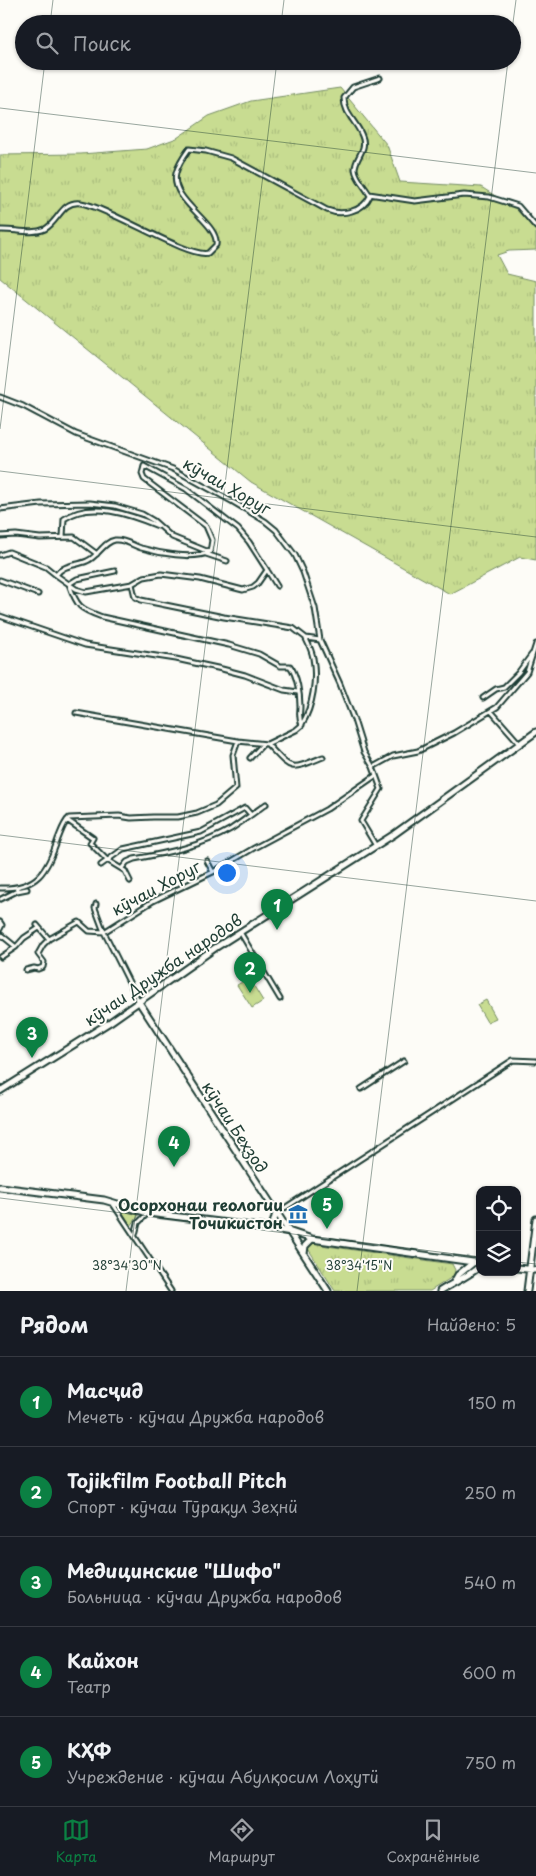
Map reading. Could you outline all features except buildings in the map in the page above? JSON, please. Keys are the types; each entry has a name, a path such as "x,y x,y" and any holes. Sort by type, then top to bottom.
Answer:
{"street":[{"path":"0,230 42,230 50,225 66,207 79,203 137,225 194,253 208,253 216,245 215,235 184,199 176,185 176,171 189,149 206,151 231,158 334,213 353,211 368,200 369,194 355,169 363,148 363,137 348,114 344,98 353,87 380,78"},
{"path":"369,194 415,201 464,195 489,196 518,206 536,227"},
{"name":"кӯчаи Хоруг","path":"0,396 76,434 146,459 204,484 258,516 276,530 295,555 304,572 315,608 320,640 354,720 364,752 373,767 381,789 361,822 376,846"},
{"path":"146,459 142,474 144,479 206,526 212,540 210,552"},
{"path":"144,466 186,489 238,529 249,542 277,586"},
{"path":"0,509 33,504 102,504 134,511 154,521 172,537 210,552"},
{"path":"63,536 64,519 89,511 106,510 123,513 161,527"},
{"path":"0,536 40,538 63,536 78,539 97,554"},
{"path":"56,575 62,568 86,562 108,543 117,540 159,552 186,555 205,554 227,560"},
{"path":"0,555 9,552 46,567 76,589 86,592 132,584 144,577 161,574 200,579 242,590 253,587 267,570"},
{"path":"205,554 210,552"},
{"path":"69,584 77,579 115,571"},
{"path":"0,580 38,594"},
{"path":"69,584 77,605 85,611 102,617 229,645 259,654 280,666 288,665 293,671 298,692 300,703 298,718 302,725"},
{"path":"132,584 135,597 141,600 224,617 293,628 306,638 320,640"},
{"path":"0,616 85,645 215,667 245,675 284,690 298,692"},
{"path":"250,758 264,744 296,730 302,725 310,710 313,685 313,658 306,638"},
{"path":"373,767 393,756 418,751 499,705 526,672 536,644"},
{"path":"483,698 496,689 504,687 518,673 533,652"},
{"path":"491,711 520,745"},
{"path":"76,713 264,744 293,767 298,767 323,757"},
{"name":"кӯчаи Дружба народов","path":"0,1091 139,1002 240,932 376,846 536,732"},
{"path":"1,899 33,881 46,868 53,856 67,820 73,817 178,817 197,813 216,805 236,788 233,755 238,741"},
{"name":"кӯчаи Хоруг","path":"104,932 153,901 213,872 327,809 375,776"},
{"path":"122,868 134,859 174,851 207,840 232,828 266,804"},
{"path":"101,865 123,849 206,830 243,808 250,815"},
{"path":"67,820 94,838 90,843 108,860 122,868 130,881"},
{"path":"207,861 213,872"},
{"path":"0,888 27,889"},
{"path":"96,904 95,908 104,932 139,1002"},
{"path":"0,922 2,924 0,929"},
{"path":"26,970 43,967 44,962 38,954 42,945 79,922 90,931 104,932"},
{"path":"2,957 38,927 49,939"},
{"path":"240,932 280,999"},
{"path":"0,934 16,946"},
{"name":"кӯчаи Беҳзод","path":"139,1002 328,1291"},
{"path":"268,1228 273,1224 276,1213 513,1060 536,1061"},
{"path":"361,1089 404,1061"},
{"path":"0,1187 104,1200 148,1213 268,1228 312,1239 476,1264"},
{"path":"113,1204 171,1291"},
{"path":"134,1235 138,1223 148,1213"},
{"path":"527,1291 533,1269 536,1219"},
{"path":"304,1254 305,1246 312,1239"},
{"path":"452,1259 457,1265 458,1275"},
{"path":"454,1282 458,1275 476,1265"},
{"path":"440,1291 454,1282 458,1282 476,1266"}],"green space":[{"path":"340,88 387,145 400,182 481,187 516,209 536,231 536,250 509,251 497,255 507,274 536,281 536,560 520,557 450,594 251,482 0,278 0,155 81,154 147,149 177,138 209,116 251,101"},
{"path":"249,978 263,1001 252,1008 237,985"},
{"path":"486,1000 496,1018 487,1022 477,1005"},
{"path":"122,1211 139,1215 131,1226"},
{"path":"312,1242 327,1246 452,1264 455,1270 454,1276 430,1291 335,1291 307,1247"}],"place":[{"name":"Масҷид","path":"277,930"},
{"name":"Tojikfilm Football Pitch","path":"250,993"},
{"name":"Медицинские \"Шифо\"","path":"32,1058"},
{"name":"Кайхон","path":"174,1167"},
{"name":"Осорхонаи геологии Точикистон","path":"298,1214"},
{"name":"КҲФ","path":"327,1229"}]}
